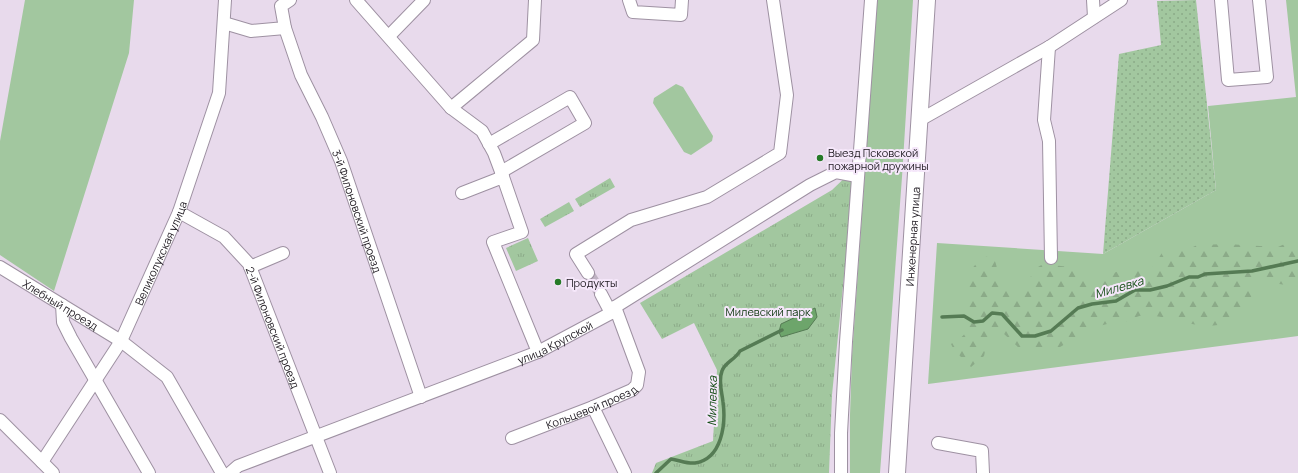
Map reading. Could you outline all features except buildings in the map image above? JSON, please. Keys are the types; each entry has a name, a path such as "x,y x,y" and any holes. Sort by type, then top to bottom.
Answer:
{"main road":[{"name":"Инженерная улица","path":"897,473 918,121 927,0"}],"street":[{"name":"Великолукская улица","path":"42,462 121,341 179,212 219,93 225,0"},
{"name":"3-й Филоновский проезд","path":"290,0 281,6 285,28 301,75 322,117 341,161 421,398"},
{"path":"356,0 451,108 482,131 489,144 502,175 522,232 493,242 538,352"},
{"path":"389,36 424,0"},
{"path":"451,108 533,40 535,0"},
{"path":"629,0 632,12 681,15 682,0"},
{"path":"588,273 576,254 631,220 706,197 780,153 787,94 773,0"},
{"path":"841,473 841,426 857,176 872,0"},
{"path":"1093,0 1094,17"},
{"path":"918,121 1048,47 1121,0"},
{"path":"1221,0 1228,80 1267,77 1259,0"},
{"path":"224,23 251,31 285,28"},
{"path":"1048,47 1044,120 1049,141 1051,258"},
{"path":"462,193 502,175 585,123 570,98 489,144"},
{"name":"улица Крупской","path":"230,473 238,466 317,435 421,398 538,352 613,310 810,185 836,172 857,176"},
{"name":"2-й Филоновский проезд","path":"179,212 224,237 250,267 317,435 330,473"},
{"path":"250,267 283,253"},
{"name":"Хлебный проезд","path":"0,267 121,341 167,377 222,473"},
{"path":"601,294 613,310"},
{"path":"62,305 63,322 149,473"},
{"name":"Кольцевой проезд","path":"512,438 593,407 632,390 637,385 639,372 613,310"},
{"path":"593,407 625,473"},
{"path":"0,420 53,473"},
{"path":"938,443 982,451 983,473"}],"green space":[{"path":"25,0 134,0 129,53 54,291 0,255 0,141"},
{"path":"877,0 913,0 902,177 880,473 850,473 852,356"},
{"path":"1196,0 1216,190 1103,254 1119,54 1161,45 1157,1"},
{"path":"1286,0 1298,0 1298,336 928,384 937,243 1103,254 1216,190 1208,106 1296,97"},
{"path":"676,84 683,87 713,136 712,141 691,155 684,152 653,103 654,98"},
{"name":"Милевский парк","path":"855,168 832,395 829,473 652,473 656,463 713,441 717,370 694,323 662,339 640,303 832,190"},
{"path":"610,178 615,187 580,207 575,199"},
{"path":"569,202 574,211 545,227 540,219"},
{"path":"528,238 538,261 516,271 506,248"},
{"path":"1293,240 1298,240 1298,287 1255,280 1251,284 1251,298 1247,308 1233,320 1221,324 1209,326 1196,325 1158,316 1142,315 1122,323 1119,321 1095,327 1060,347 1037,353 1020,349 1003,333 998,331 989,334 984,356 971,367 954,350 951,344 965,333 969,316 966,289 967,281 970,272 984,257 993,257 996,263 998,278 1002,285 1013,291 1021,292 1026,291 1033,270 1043,264 1070,267 1083,278 1094,281 1121,270 1149,269 1154,266 1163,251 1168,248 1185,251 1197,245 1227,244 1278,247"}],"shaded area":[{"path":"815,308 817,317 808,329 781,337 779,332 781,324"}],"waterway":[{"name":"Милевка","path":"942,317 964,316 974,322 983,321 992,313 1002,314 1022,336 1035,336 1051,331 1078,308 1092,304 1116,301 1135,290 1150,290 1167,286 1189,277 1198,277 1205,274 1252,271 1298,261"},
{"name":"Милевка","path":"656,473 671,459 695,463 704,460 711,455 717,448 723,430 724,411 720,379 723,368 736,357 740,351 782,330"}],"tunnel":[{"path":"588,273 601,294"}],"place":[{"name":"Выезд Псковской пожарной дружины","path":"820,158"},
{"name":"Продукты","path":"558,282"}]}
